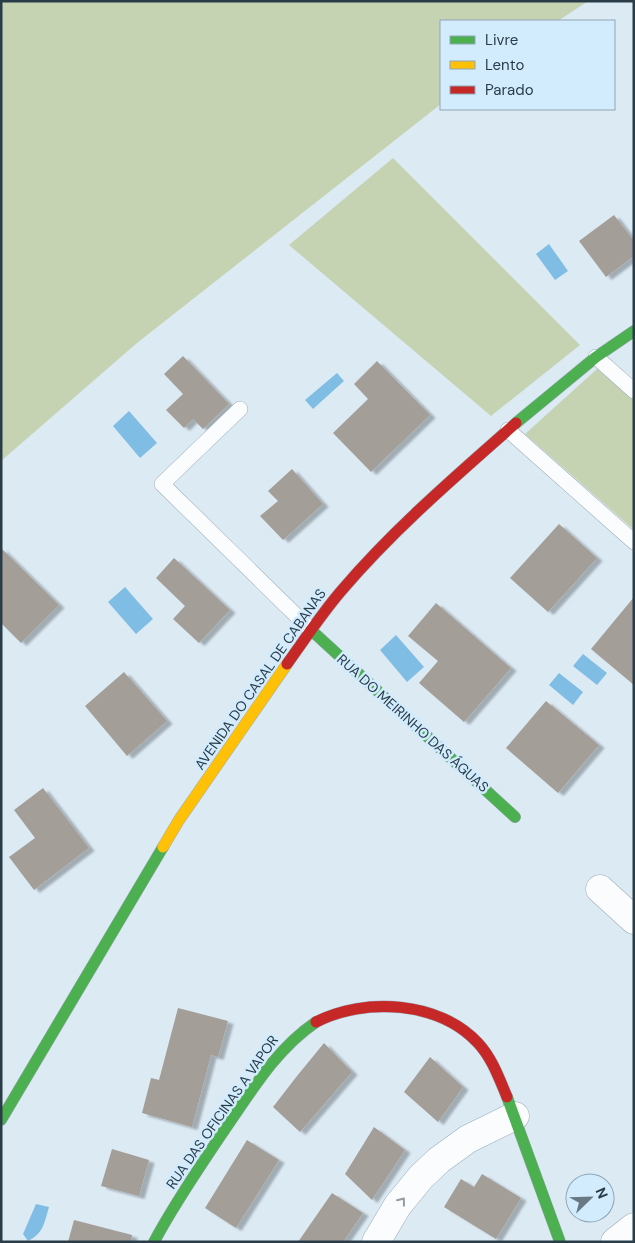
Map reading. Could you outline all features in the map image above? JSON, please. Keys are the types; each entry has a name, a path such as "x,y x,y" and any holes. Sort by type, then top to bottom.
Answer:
{"street":[{"name":"AVENIDA DO CASAL DE CABANAS","path":"1,1120 180,820 311,630 342,590 390,538 508,430 596,358 634,331"},
{"name":"RUA DO MEIRINHO DAS ÁGUAS","path":"311,630 515,817"},
{"path":"600,890 634,920"},
{"name":"RUA DAS OFICINAS A VAPOR","path":"154,1242 171,1209 259,1080 290,1040 316,1022 336,1014 372,1008 404,1007 436,1015 460,1027 478,1043 492,1063 515,1116 548,1212 562,1240"},
{"path":"376,1242 398,1205 421,1177 439,1160 468,1139 515,1116"},
{"path":"614,1242 634,1227"}],"lane":[{"path":"596,358 634,390"},
{"path":"240,409 162,484 311,630"},
{"path":"508,430 634,542"}],"green space":[{"path":"1,1 588,1 560,20 440,20 440,105 137,343 1,461"},
{"path":"393,158 580,345 491,416 289,245"},
{"path":"597,369 634,399 634,530 525,434"}],"water":[{"path":"549,244 568,271 555,280 536,254"},
{"path":"337,373 344,381 313,409 305,400"},
{"path":"129,411 157,443 140,458 113,426"},
{"path":"125,587 153,619 136,634 108,602"},
{"path":"396,635 424,667 407,682 380,650"},
{"path":"583,654 607,673 597,685 573,666"},
{"path":"559,673 583,692 573,705 549,685"},
{"path":"36,1204 49,1207 40,1231 28,1241 23,1234"}],"building":[{"path":"614,215 634,241 634,256 606,277 579,241"},
{"path":"183,356 229,404 203,429 193,419 184,428 166,410 183,394 164,374"},
{"path":"377,361 430,415 371,472 333,433 368,399 354,384"},
{"path":"292,469 323,504 283,540 260,516 278,501 268,491"},
{"path":"559,524 597,558 548,612 510,578"},
{"path":"1,548 59,605 21,643 1,623"},
{"path":"174,558 230,610 199,643 173,619 185,606 156,578"},
{"path":"634,597 634,685 591,649"},
{"path":"436,603 511,668 464,722 419,683 438,661 408,636"},
{"path":"124,672 167,721 127,756 85,706"},
{"path":"546,701 599,745 558,793 506,748"},
{"path":"43,788 89,848 34,890 9,857 35,838 14,810"},
{"path":"178,1008 228,1021 218,1057 211,1055 192,1127 142,1113 151,1078 159,1080"},
{"path":"324,1043 352,1072 300,1132 273,1107"},
{"path":"430,1057 463,1087 438,1122 404,1092"},
{"path":"374,1127 405,1150 372,1200 345,1174"},
{"path":"247,1140 279,1160 236,1228 205,1208"},
{"path":"112,1149 149,1160 139,1196 101,1186"},
{"path":"482,1174 521,1198 496,1239 444,1207 461,1179 474,1187"},
{"path":"332,1193 363,1213 343,1242 298,1242"},
{"path":"74,1220 132,1235 131,1242 68,1242"}],"traffic: fast":[{"path":"516,423 596,357 634,331"},
{"path":"311,630 515,817"},
{"path":"1,1120 163,847"},
{"path":"154,1242 187,1186 265,1072 288,1045 316,1022"},
{"path":"507,1097 560,1242"}],"traffic: slow":[{"path":"163,847 179,820 287,664"}],"traffic: jam":[{"path":"287,664 314,626 362,567 426,504 516,423"},
{"path":"316,1022 335,1014 379,1007 401,1007 423,1011 443,1018 462,1029 483,1049 495,1068 507,1097"}]}
